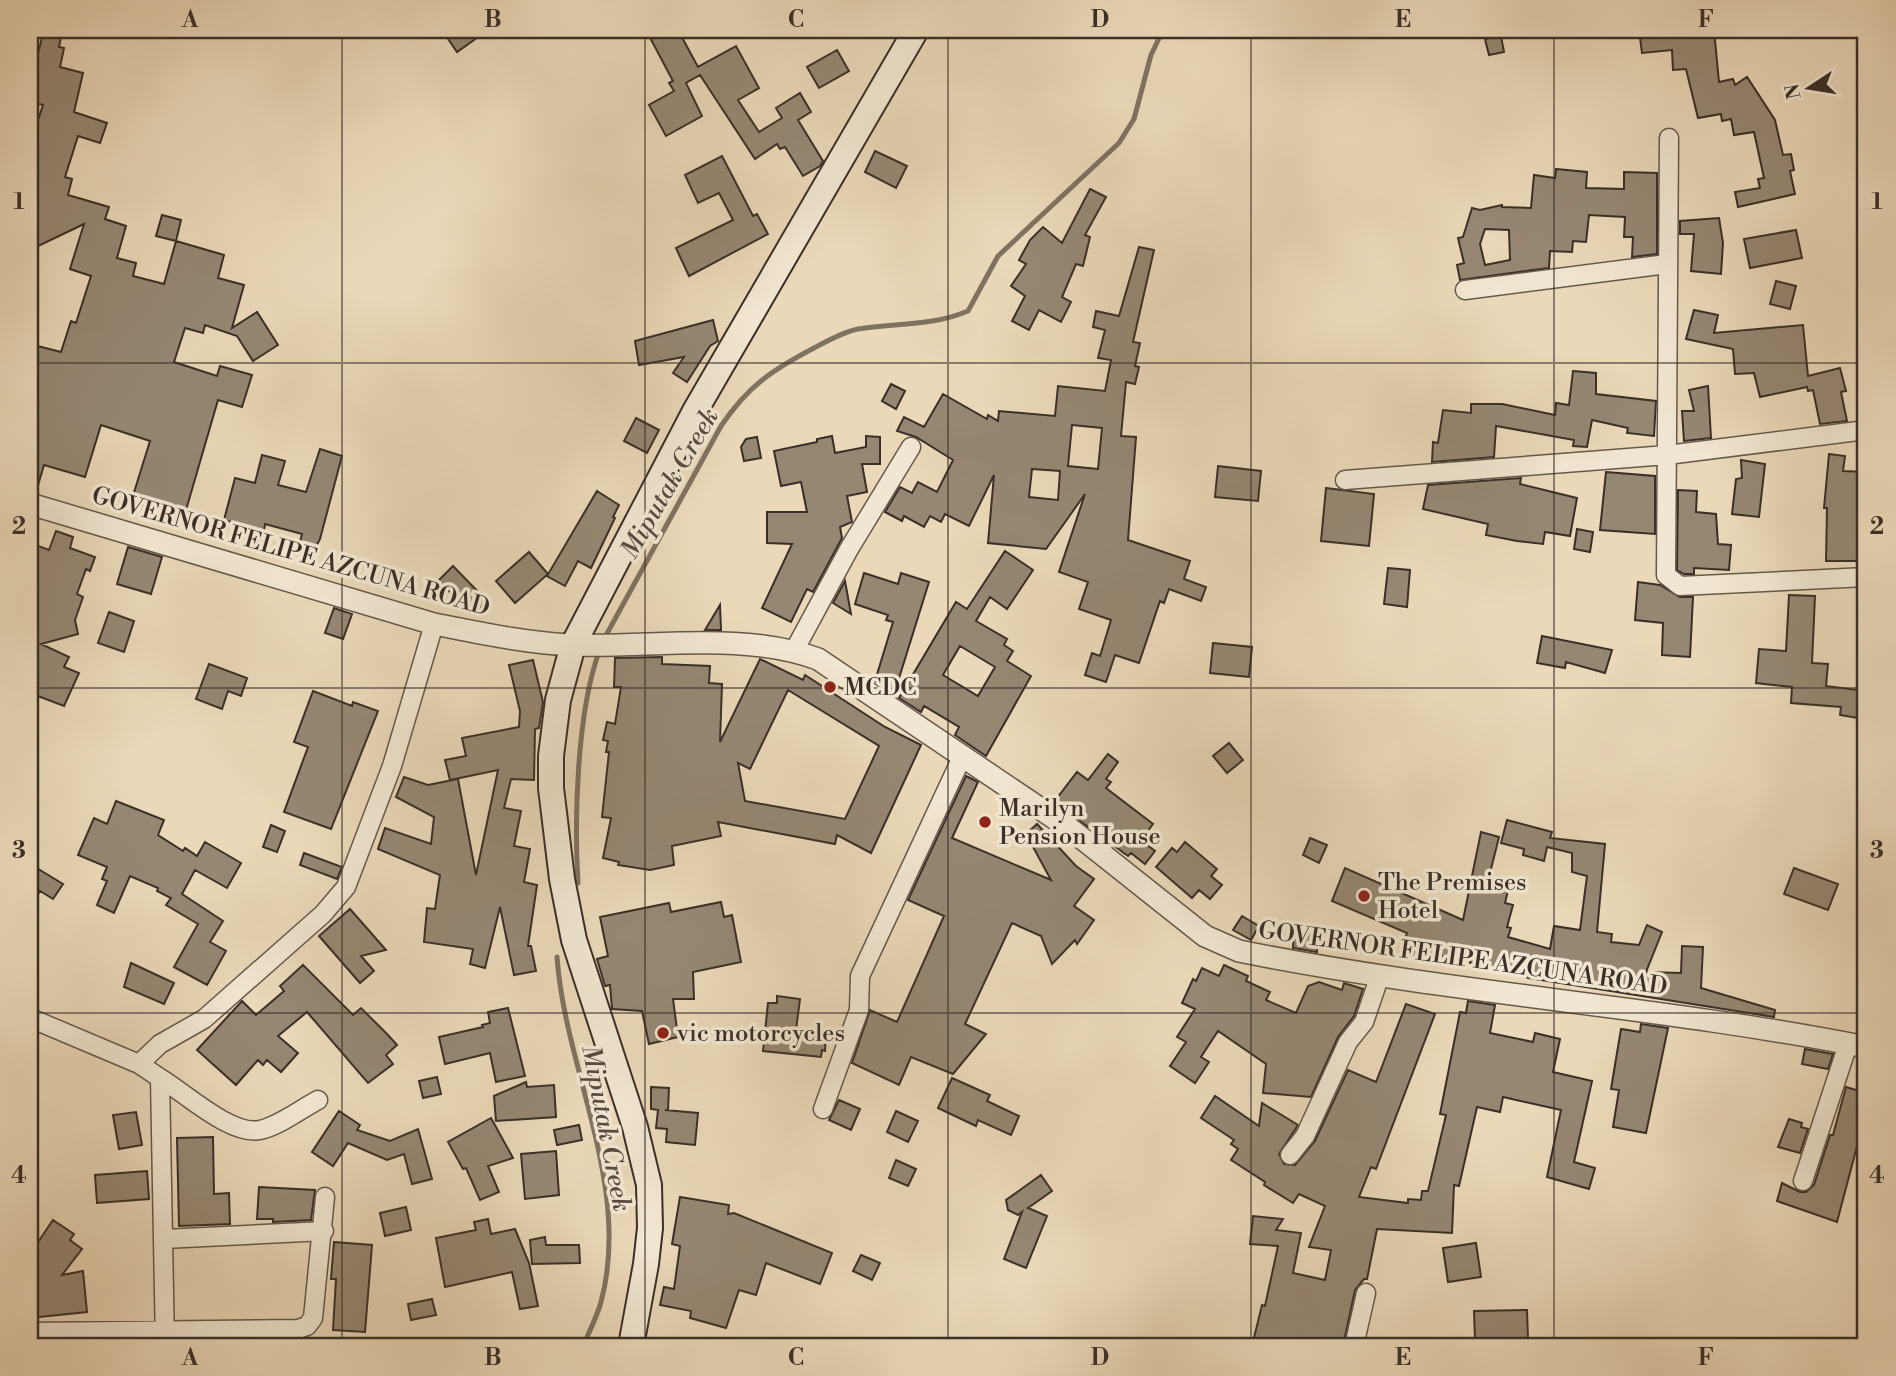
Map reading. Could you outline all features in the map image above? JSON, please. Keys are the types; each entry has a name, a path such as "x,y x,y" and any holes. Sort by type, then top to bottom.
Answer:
{"main road":[{"path":"631,1346 646,1264 650,1228 649,1185 635,1127 574,940 553,811 551,756 556,712 584,645 695,411 916,30"}],"street":[{"path":"1669,138 1666,575 1673,583 1681,586 1866,577"},
{"path":"1465,290 1668,264"},
{"path":"1345,480 1667,455 1866,430"},
{"path":"794,650 849,549 911,447"},
{"name":"GOVERNOR FELIPE AZCUNA ROAD","path":"30,504 434,624 492,636 584,645 732,645 794,650 818,659 963,755 1069,828 1205,936 1239,951 1380,975 1766,1028 1857,1046"},
{"path":"139,1065 160,1044 204,1019 323,914 346,887 392,766 434,624"},
{"path":"823,1109 859,1010 860,975 963,755"},
{"path":"1290,1156 1305,1136 1348,1042 1364,1023 1380,975"},
{"path":"30,1018 139,1065 229,1124 246,1131 261,1130 318,1100"},
{"path":"1803,1181 1857,1046"},
{"path":"160,1078 165,1339"},
{"path":"30,1332 165,1339 307,1326 313,1318 326,1197"},
{"path":"164,1239 324,1231"},
{"path":"1354,1346 1366,1293"}],"building":[{"path":"44,30 62,32 59,47 64,48 60,67 83,73 74,112 107,123 100,143 78,136 65,177 72,179 68,195 109,207 105,219 126,226 117,258 136,263 133,276 164,284 176,241 224,255 218,278 244,285 232,328 257,312 278,345 253,361 237,336 205,325 203,333 185,328 174,362 217,376 220,366 252,375 242,407 218,400 184,517 131,502 150,441 101,425 85,477 44,465 36,492 30,491 30,344 61,352 71,321 76,323 91,276 70,269 84,224 30,250 30,144 43,105 30,102 30,84"},
{"path":"442,30 488,30 457,52"},
{"path":"646,30 678,30 698,67 736,46 759,88 738,100 759,132 782,118 776,108 800,93 811,112 798,120 823,161 820,166 803,176 785,147 780,149 777,144 755,159 700,75 686,83 702,116 666,136 649,105 674,91 669,83 673,81"},
{"path":"1639,30 1714,30 1719,82 1733,79 1735,85 1747,77 1775,120 1783,155 1791,154 1794,170 1790,171 1795,194 1738,207 1735,192 1760,188 1758,179 1764,178 1754,132 1734,135 1731,119 1722,121 1721,114 1698,118 1686,69 1673,70 1672,50 1642,53"},
{"path":"1501,36 1504,52 1489,55 1485,39"},
{"path":"837,50 849,71 819,88 807,67"},
{"path":"875,151 907,166 896,188 865,172"},
{"path":"722,156 753,216 757,214 768,234 689,276 676,248 733,220 719,193 698,203 685,175"},
{"path":"1556,169 1587,172 1586,188 1624,189 1624,172 1657,173 1657,254 1632,257 1633,237 1624,237 1625,217 1589,215 1586,242 1573,241 1572,252 1550,251 1549,268 1460,280 1457,265 1464,263 1458,238 1463,237 1472,208 1480,210 1502,205 1531,208 1534,175 1555,178","holes":["1485,229 1509,230 1510,260 1485,265 1480,244"]},
{"path":"1090,189 1106,197 1085,235 1090,237 1083,266 1076,264 1062,297 1071,302 1061,322 1039,310 1029,330 1012,321 1025,296 1011,286 1026,264 1019,260 1030,240 1043,227 1062,243"},
{"path":"162,215 181,220 176,241 156,236"},
{"path":"1719,218 1723,243 1721,274 1691,271 1694,234 1680,234 1680,221"},
{"path":"1796,230 1802,258 1750,268 1744,239"},
{"path":"1139,247 1154,250 1133,342 1140,343 1135,366 1139,367 1135,384 1126,382 1121,436 1136,437 1128,540 1190,561 1184,579 1206,587 1201,601 1169,589 1164,603 1160,601 1139,663 1115,655 1106,682 1085,675 1092,653 1100,656 1111,620 1079,609 1088,582 1059,572 1085,494 1046,549 988,543 994,475 969,526 945,514 941,522 930,516 924,527 904,516 902,521 885,512 900,487 912,493 918,482 937,492 953,460 916,437 897,431 904,417 924,427 943,394 987,419 988,415 998,421 999,411 1055,416 1058,386 1105,391 1111,360 1098,358 1105,330 1093,327 1096,311 1119,316","holes":["1072,425 1102,428 1098,469 1068,466","1032,469 1060,471 1058,500 1029,497"]},
{"path":"1776,281 1796,286 1790,309 1770,304"},
{"path":"1694,310 1718,315 1714,333 1803,325 1808,376 1840,368 1846,391 1841,392 1847,421 1820,424 1813,390 1808,391 1807,387 1760,397 1754,373 1735,374 1733,349 1686,339"},
{"path":"713,320 718,341 710,346 687,382 673,373 684,357 639,365 635,341"},
{"path":"1573,371 1596,373 1596,394 1656,401 1654,436 1627,433 1628,428 1592,420 1587,447 1573,446 1574,440 1496,426 1494,457 1432,462 1433,442 1438,443 1443,410 1471,413 1471,404 1502,404 1555,415 1556,403 1569,405"},
{"path":"891,384 905,391 896,409 882,401"},
{"path":"1708,386 1711,438 1684,441 1682,411 1694,411 1689,390"},
{"path":"636,418 659,430 647,453 624,441"},
{"path":"832,436 835,453 866,447 866,436 880,437 880,464 862,464 867,492 847,496 852,522 840,527 842,538 813,592 807,589 791,622 762,608 792,544 767,543 767,512 807,512 801,482 781,486 774,451"},
{"path":"757,437 761,458 744,461 741,447 746,439"},
{"path":"320,449 342,456 320,539 311,557 297,553 302,534 265,524 264,531 224,520 235,478 255,483 262,455 285,461 278,485 306,492"},
{"path":"1829,454 1845,456 1843,471 1866,472 1866,561 1826,561 1827,508 1824,508"},
{"path":"1741,460 1765,464 1759,517 1732,514 1736,479 1742,478"},
{"path":"1218,466 1261,471 1258,501 1215,497"},
{"path":"1606,472 1655,476 1655,534 1600,530"},
{"path":"1521,478 1520,484 1577,498 1570,536 1545,532 1543,544 1517,541 1486,535 1488,524 1423,509 1428,485"},
{"path":"1326,488 1374,494 1369,546 1321,541"},
{"path":"1678,490 1697,491 1696,512 1716,514 1718,544 1731,545 1729,570 1694,568 1694,574 1684,574 1677,570"},
{"path":"597,491 619,505 613,517 615,518 591,568 578,561 565,586 547,576"},
{"path":"1577,529 1593,532 1590,552 1574,549"},
{"path":"56,531 73,537 70,548 95,557 90,571 86,569 77,594 83,597 75,620 78,634 41,644 69,657 64,667 79,673 64,706 30,693 30,543 49,550"},
{"path":"128,547 162,557 151,594 117,584"},
{"path":"1005,551 1033,570 1007,609 990,597 976,621 1007,639 1004,645 1013,651 1007,661 1031,676 986,756 955,735 959,727 924,706 921,712 899,698 956,602 967,609","holes":["960,646 995,667 978,696 943,675"]},
{"path":"529,552 548,574 515,603 496,581"},
{"path":"453,566 487,601 474,614 438,581"},
{"path":"1388,568 1410,570 1407,607 1384,604"},
{"path":"864,573 898,584 901,573 929,582 895,691 875,681 893,622 886,620 888,615 855,604"},
{"path":"845,581 851,614 833,603"},
{"path":"1638,582 1660,585 1680,597 1693,597 1690,657 1662,655 1663,623 1635,620"},
{"path":"1789,595 1815,596 1812,663 1828,664 1826,686 1866,691 1864,719 1840,715 1841,707 1791,703 1792,687 1756,683 1759,649 1786,651"},
{"path":"720,605 721,630 705,630"},
{"path":"334,608 352,614 343,639 325,633"},
{"path":"109,612 134,621 124,652 98,643"},
{"path":"1542,636 1612,650 1605,673 1566,662 1565,668 1537,663"},
{"path":"1213,643 1252,647 1249,677 1210,673"},
{"path":"662,657 662,664 710,666 709,683 722,684 720,742 760,659 803,680 805,675 885,727 921,745 871,853 837,835 835,844 718,822 721,836 672,846 674,865 650,870 618,865 619,862 603,858 611,818 602,817 609,752 606,752 608,741 603,740 607,722 615,724 621,687 614,687 615,658","holes":["788,690 879,746 845,819 745,801 738,763 750,769"]},
{"path":"533,660 543,702 539,728 535,729 534,780 511,779 504,808 521,811 514,846 530,849 524,882 537,885 528,946 531,946 536,971 514,975 500,907 485,968 470,964 473,949 424,942 427,908 435,909 440,875 378,849 385,828 431,844 434,817 396,797 404,777 428,785 458,779 476,875 498,770 450,780 445,760 466,756 462,738 519,727 520,711 509,665"},
{"path":"209,664 247,678 241,696 228,691 222,709 196,699"},
{"path":"313,691 352,706 353,702 378,711 331,829 284,812 308,747 294,742"},
{"path":"1229,743 1243,760 1227,773 1213,756"},
{"path":"1108,754 1118,762 1106,779 1111,782 1106,788 1153,824 1141,840 1155,851 1145,864 1131,853 1128,856 1054,802 1077,772 1088,780"},
{"path":"966,776 978,782 952,838 1051,880 1026,834 1037,824 1076,866 1094,879 1074,906 1094,920 1077,944 1075,940 1052,964 1041,936 1012,923 965,1024 986,1034 953,1074 911,1057 899,1085 852,1063 870,1010 897,1022 944,916 908,900"},
{"path":"116,801 164,820 158,835 183,851 185,848 197,856 205,842 241,863 227,888 195,870 182,894 223,921 210,942 226,951 207,985 174,967 198,924 166,905 171,898 157,891 158,888 130,876 114,913 97,905 107,881 102,879 107,867 78,855 94,818 107,824"},
{"path":"1507,820 1552,832 1550,838 1605,844 1597,932 1612,934 1611,942 1639,945 1647,925 1662,932 1646,972 1681,973 1682,946 1703,947 1701,988 1775,1010 1774,1017 1529,978 1470,963 1474,948 1461,945 1456,960 1426,951 1423,960 1401,951 1407,933 1332,901 1345,868 1463,920 1481,832 1499,837 1489,877 1510,882 1505,903 1513,905 1507,927 1511,928 1508,937 1550,949 1554,926 1580,930 1587,876 1572,872 1572,853 1547,847 1544,861 1523,855 1524,849 1501,843"},
{"path":"271,825 285,831 277,852 263,847"},
{"path":"1310,838 1327,845 1319,863 1303,855"},
{"path":"1185,842 1217,869 1211,876 1222,885 1210,899 1199,890 1192,898 1156,867 1172,848 1177,852"},
{"path":"304,853 342,867 337,879 300,865"},
{"path":"30,864 63,884 53,899 40,891 30,907"},
{"path":"1794,868 1838,884 1828,910 1784,894"},
{"path":"721,902 724,917 732,915 741,962 693,972 694,999 673,999 678,1037 649,1044 642,1011 612,1009 610,985 605,986 597,959 608,956 600,917 669,903 671,912"},
{"path":"350,909 386,950 361,956 374,971 360,983 319,936"},
{"path":"1242,916 1259,926 1251,940 1233,930"},
{"path":"1294,928 1318,930 1317,952 1293,948"},
{"path":"131,963 174,983 164,1004 124,987"},
{"path":"303,965 353,1015 361,1008 397,1045 386,1055 393,1064 368,1083 307,1012 278,1036 298,1053 281,1072 267,1060 263,1065 258,1060 236,1085 197,1050 242,1001 256,1015 284,991 280,986"},
{"path":"1224,965 1248,976 1246,981 1270,992 1266,1000 1296,1013 1308,986 1319,982 1342,990 1344,983 1363,989 1354,1016 1338,1037 1311,1097 1263,1093 1266,1064 1218,1031 1201,1057 1209,1062 1195,1083 1170,1066 1186,1042 1177,1037 1195,1009 1182,1003 1193,979 1196,981 1202,968 1219,976"},
{"path":"777,996 800,999 796,1030 826,1033 825,1051 822,1050 821,1057 763,1051 768,1003 777,1003"},
{"path":"1468,1001 1495,1005 1490,1033 1533,1042 1535,1033 1560,1039 1553,1072 1592,1081 1574,1162 1595,1168 1589,1189 1547,1177 1561,1110 1503,1097 1500,1112 1477,1107 1459,1186 1454,1185 1452,1233 1377,1229 1367,1279 1355,1290 1343,1346 1252,1346 1262,1305 1265,1306 1278,1246 1250,1244 1253,1216 1283,1219 1276,1230 1301,1233 1293,1273 1325,1280 1331,1250 1309,1247 1325,1206 1299,1194 1293,1203 1264,1185 1265,1182 1231,1160 1238,1149 1231,1144 1234,1140 1201,1118 1215,1096 1259,1126 1262,1103 1298,1125 1279,1154 1284,1164 1295,1165 1315,1141 1348,1070 1376,1082 1406,1004 1435,1014 1376,1169 1371,1167 1359,1197 1408,1203 1408,1199 1421,1200 1422,1191 1428,1191 1446,1115 1440,1114 1460,1012 1466,1013"},
{"path":"508,1008 525,1076 496,1082 490,1053 445,1064 439,1037 483,1027 482,1025 490,1023 488,1012"},
{"path":"1641,1024 1668,1028 1646,1133 1613,1127 1619,1090 1611,1089 1621,1029 1640,1032"},
{"path":"1805,1049 1833,1054 1828,1069 1802,1064"},
{"path":"437,1077 441,1094 423,1098 419,1081"},
{"path":"952,1078 990,1095 987,1101 1019,1116 1011,1135 978,1120 976,1126 938,1108"},
{"path":"526,1082 527,1087 554,1085 556,1117 496,1121 494,1096"},
{"path":"651,1087 669,1088 668,1110 665,1110 698,1113 695,1145 666,1142 667,1129 656,1128 658,1110 651,1109"},
{"path":"1846,1087 1866,1093 1866,1112 1837,1222 1777,1201 1782,1183 1800,1192 1806,1192 1814,1185 1830,1135 1833,1135"},
{"path":"839,1100 860,1109 851,1130 829,1120"},
{"path":"339,1111 360,1125 357,1130 390,1141 418,1129 432,1179 412,1184 404,1154 387,1160 348,1143 333,1166 312,1152"},
{"path":"896,1111 918,1121 908,1142 887,1132"},
{"path":"136,1112 142,1145 119,1149 113,1115"},
{"path":"491,1118 513,1158 488,1166 499,1192 480,1200 466,1168 463,1169 448,1142"},
{"path":"1789,1119 1802,1123 1801,1127 1808,1129 1800,1153 1778,1147"},
{"path":"579,1125 582,1140 557,1145 554,1130"},
{"path":"213,1137 214,1194 229,1193 230,1224 179,1226 177,1138"},
{"path":"556,1151 559,1195 525,1199 521,1154"},
{"path":"896,1160 916,1169 908,1186 889,1178"},
{"path":"147,1171 149,1199 97,1203 95,1175"},
{"path":"1041,1175 1052,1191 1028,1208 1047,1216 1026,1268 1004,1259 1022,1212 1018,1215 1008,1210 1006,1200"},
{"path":"259,1187 315,1190 311,1220 273,1222 273,1219 257,1219"},
{"path":"680,1197 729,1205 728,1214 734,1213 832,1253 820,1284 766,1263 756,1295 739,1290 726,1328 690,1318 691,1311 660,1305 664,1287 674,1289 680,1246 672,1244"},
{"path":"406,1207 411,1230 385,1236 380,1213"},
{"path":"488,1219 491,1234 515,1229 529,1263 538,1306 520,1309 512,1272 445,1287 436,1238 476,1230 474,1222"},
{"path":"53,1220 74,1234 70,1240 82,1249 62,1275 83,1271 87,1312 30,1318 30,1254"},
{"path":"545,1237 546,1245 579,1245 580,1263 532,1264 530,1240"},
{"path":"334,1242 372,1245 365,1332 333,1330 336,1279 331,1279"},
{"path":"1476,1243 1481,1277 1448,1282 1443,1248"},
{"path":"861,1255 880,1263 872,1280 853,1271"},
{"path":"432,1299 436,1315 411,1320 408,1304"},
{"path":"1527,1310 1528,1339 1475,1340 1474,1311"}],"waterway":[{"name":"Miputak Creek","path":"604,639 721,426 741,400 773,372 841,334 858,329 941,319 968,311 998,256 1119,143 1134,119 1151,55 1163,30"},
{"name":"Miputak Creek","path":"578,883 576,828 579,766 586,704 599,652"},
{"name":"Miputak Creek","path":"557,957 562,1000 594,1129 608,1215 608,1259 601,1302 583,1346"}],"place":[{"name":"MCDC","path":"830,687"},
{"name":"Marilyn Pension House","path":"985,822"},
{"name":"The Premises Hotel","path":"1364,896"},
{"name":"vic motorcycles","path":"663,1033"}]}
